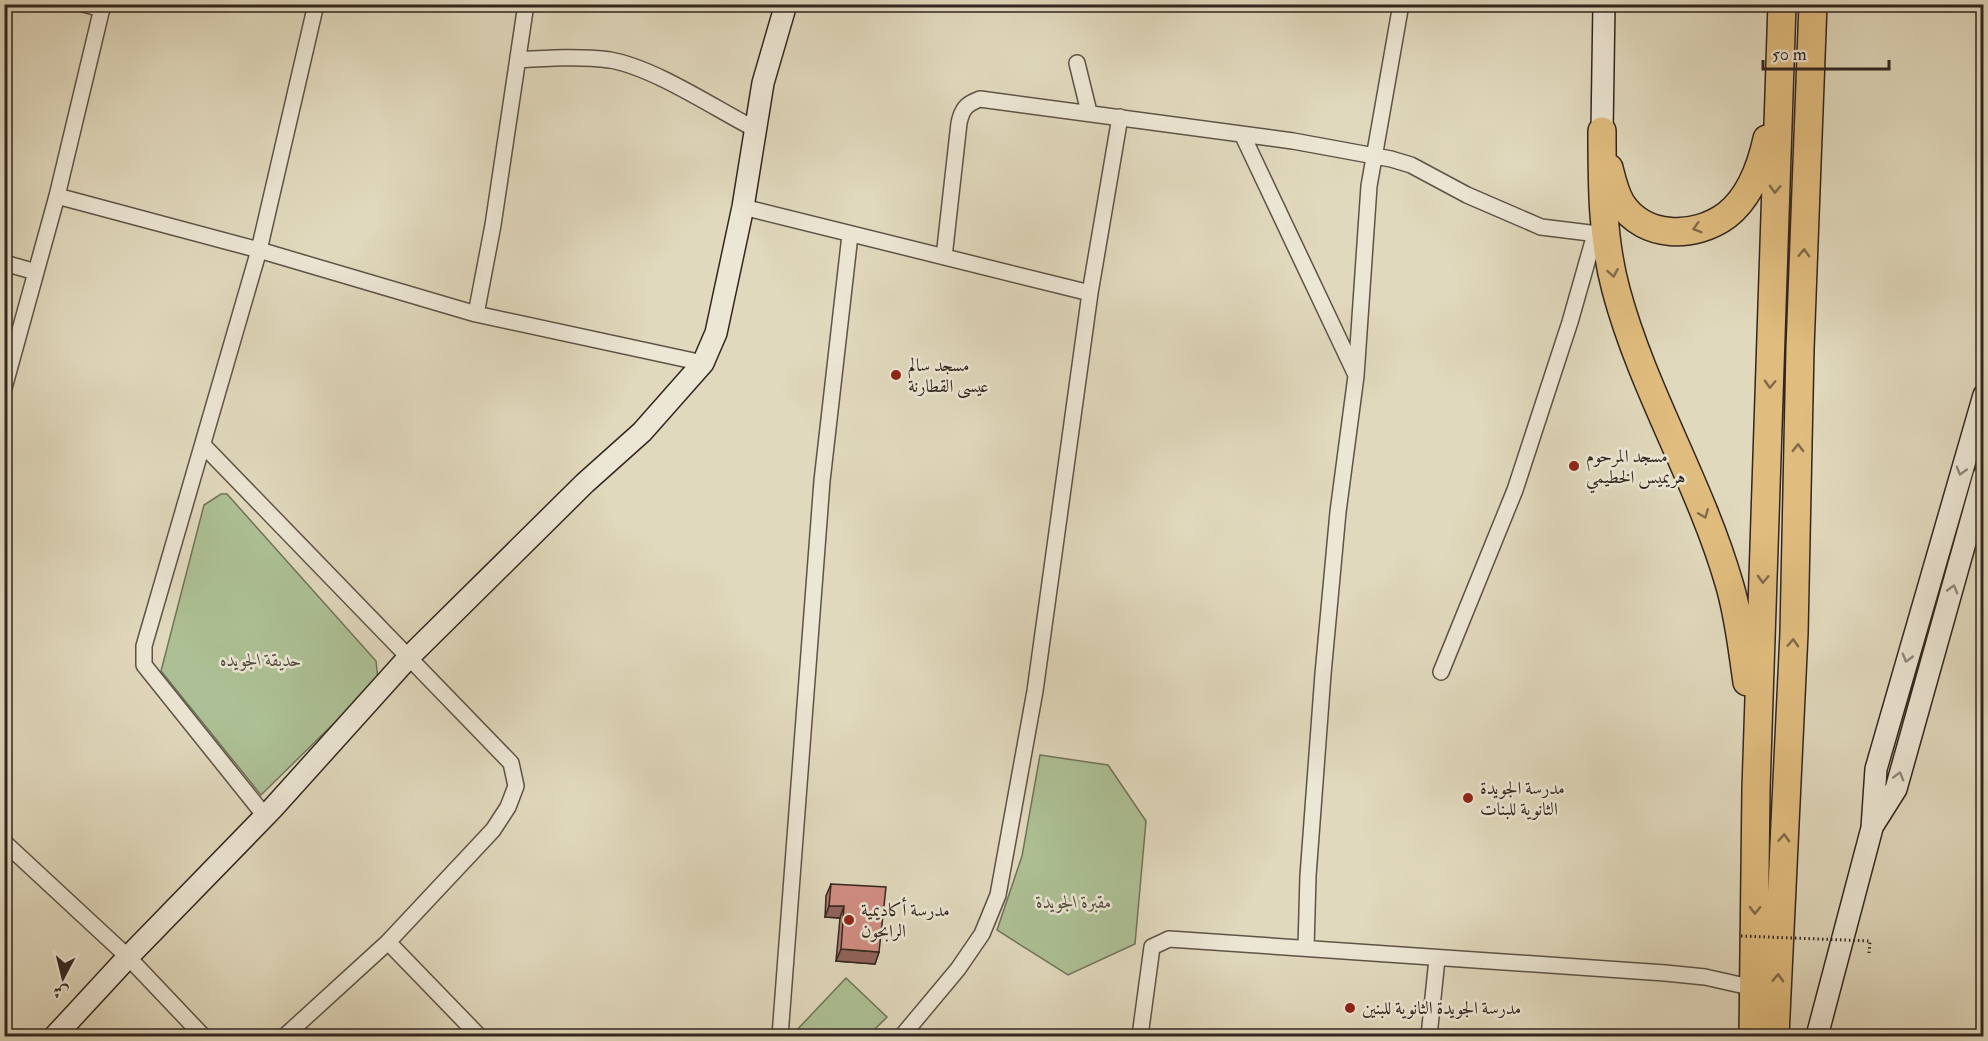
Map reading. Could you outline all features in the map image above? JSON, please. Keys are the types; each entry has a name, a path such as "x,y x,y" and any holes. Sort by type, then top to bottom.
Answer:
{"highway":[{"path":"1753,1036 1756,789 1782,4"},
{"path":"1775,1036 1794,633 1800,349 1813,4"},
{"path":"1602,131 1615,188 1621,203 1632,217 1661,231 1680,232 1697,229 1728,214 1754,180 1762,159 1778,97"},
{"path":"1602,131 1600,234 1624,317 1729,583 1740,630 1756,789"}],"street":[{"path":"4,388 57,196 102,7 84,4"},
{"path":"265,816 144,665 144,646 204,446 259,250 316,4"},
{"path":"476,314 493,225 526,4"},
{"path":"55,1036 265,816 408,658 585,483 675,399 703,363 716,333 743,207 754,129 767,64 786,4"},
{"path":"1306,948 1308,876 1323,674 1338,512 1356,376 1373,155 1401,4"},
{"path":"1602,131 1604,4"},
{"path":"518,60 553,58 612,61 652,75 754,129"},
{"path":"1077,63 1089,111"},
{"path":"944,257 958,123 962,110 968,103 980,99 1089,111 1373,155 1412,165 1467,195 1540,227 1600,234 1515,490 1441,672"},
{"path":"902,1036 958,969 982,934 998,895 1035,691 1090,293 1120,117"},
{"path":"1242,134 1356,376"},
{"path":"57,196 259,250 476,314 703,363"},
{"path":"743,207 1090,293"},
{"path":"780,1036 822,481 850,235"},
{"path":"4,263 36,272"},
{"path":"1817,1036 1872,828 1876,769 1983,395"},
{"path":"204,446 511,763 516,786 508,807 493,830 388,942 285,1036"},
{"path":"1872,828 1896,789 1983,475"},
{"path":"4,842 128,957 202,1036"},
{"path":"1140,1036 1148,961 1152,947 1160,941 1169,939 1665,973 1705,977 1754,988"},
{"path":"388,942 479,1036"},
{"path":"1430,1036 1437,959"}],"path":[{"path":"1741,936 1870,941 1869,953"}],"green space":[{"name":"حديقة الجويده","path":"221,494 227,494 376,661 378,680 261,795 161,671 204,505"},
{"name":"مقبرة الجويدة","path":"1040,755 1108,765 1146,821 1135,944 1068,975 997,930 1022,856"},
{"path":"846,978 887,1017 868,1036 797,1036 794,1033"}],"building":[{"path":"831,884 886,887 879,952 841,949 844,906 829,906"}],"place":[{"name":"مسجد سالم عيسى القطارنة","path":"896,375"},
{"name":"مسجد المرحوم هريميس الخطيمي","path":"1574,466"},
{"name":"مدرسة الجويدة الثانوية للبنات","path":"1468,798"},
{"name":"مدرسة أكاديمية الرابحون","path":"849,920"},
{"name":"مدرسة الجويدة الثانوية للبنين","path":"1350,1008"}]}
